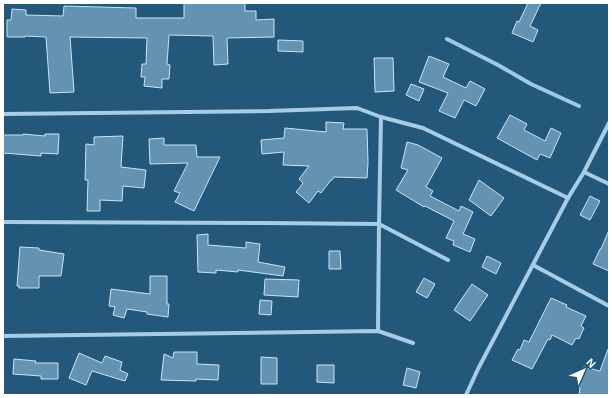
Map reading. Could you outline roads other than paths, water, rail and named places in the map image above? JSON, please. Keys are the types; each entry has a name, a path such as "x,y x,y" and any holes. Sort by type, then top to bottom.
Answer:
{"street":[{"path":"3,114 269,111 357,108 381,117 423,128 568,198"},
{"path":"378,331 378,224 381,117"},
{"path":"466,395 478,369 609,123"},
{"path":"584,172 609,184"},
{"path":"3,222 256,222 378,224 448,260"},
{"path":"533,265 609,306"},
{"path":"3,336 378,331 413,343"}],"waterway":[{"path":"447,39 531,84 579,106"}]}
